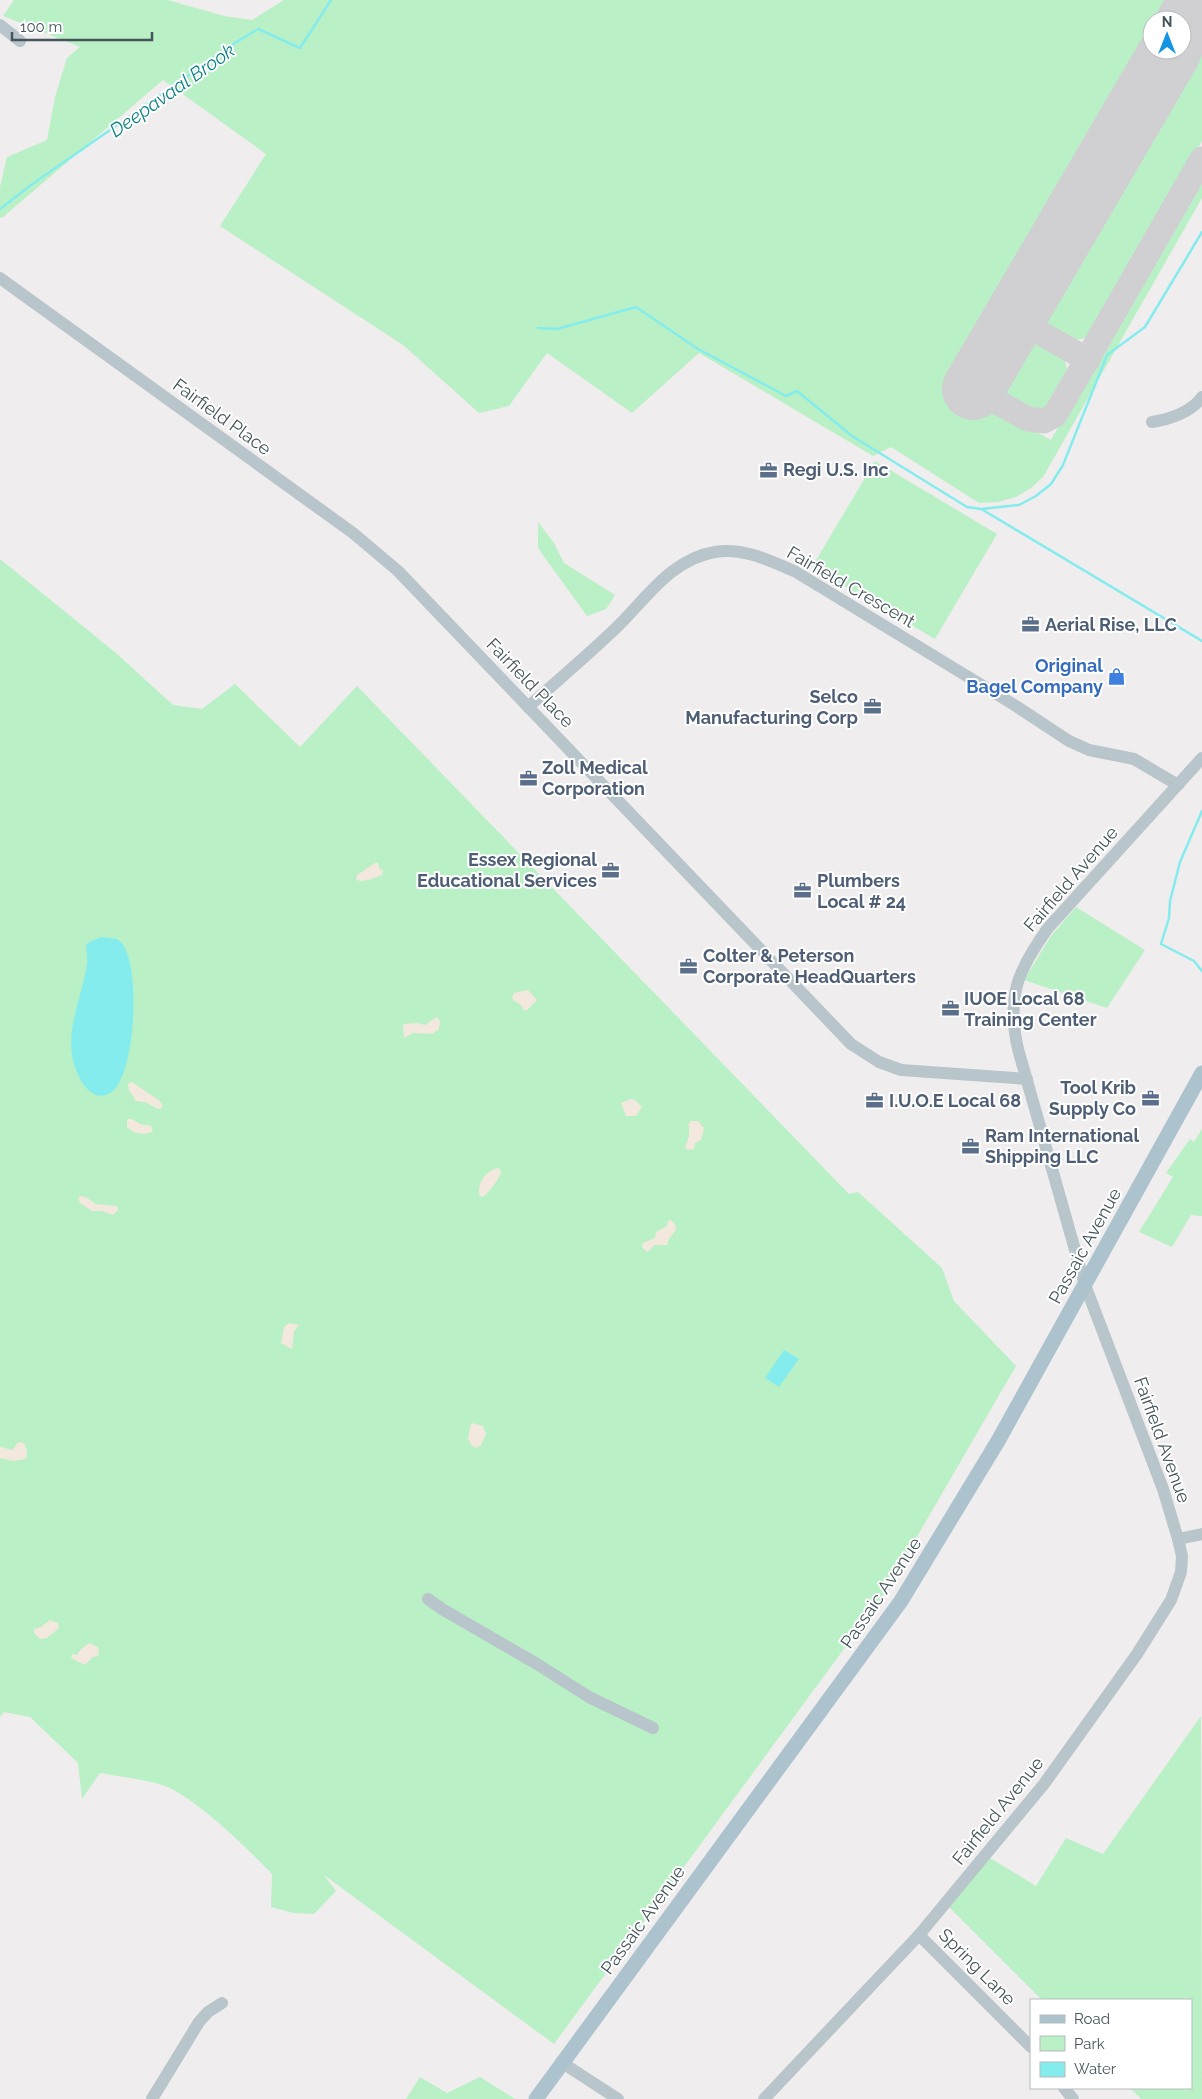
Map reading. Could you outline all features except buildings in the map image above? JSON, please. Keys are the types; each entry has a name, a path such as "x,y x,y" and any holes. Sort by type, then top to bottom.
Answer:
{"main road":[{"name":"Passaic Avenue","path":"536,2099 561,2062 902,1601 998,1441 1202,1073"}],"street":[{"path":"0,24 20,41"},
{"name":"Fairfield Place","path":"0,278 354,534 398,571 851,1044 879,1062 901,1070 1027,1078"},
{"path":"1152,422 1166,420 1184,412 1202,397"},
{"name":"Fairfield Crescent","path":"528,707 617,627 665,576 697,558 715,552 736,552 759,556 796,572 1016,706 1069,741 1089,750 1134,759 1178,785"},
{"name":"Fairfield Avenue","path":"764,2099 919,1935 1044,1784 1137,1654 1175,1591 1182,1556 1178,1539 1163,1489 1085,1285 1018,1049 1013,1022 1015,998 1021,971 1030,953 1048,928 1202,758"},
{"path":"1178,1539 1202,1534"},
{"path":"428,1599 589,1697 653,1728"},
{"name":"Spring Lane","path":"919,1935 1030,2046"},
{"path":"152,2099 199,2022 208,2012 222,2003"},
{"path":"561,2062 618,2099"},
{"path":"1065,2089 1073,2099"}],"green space":[{"path":"14,0 168,0 224,16 252,20 284,0 1173,0 1168,10 1142,10 1142,55 953,387 1051,440 1202,175 1202,198 1043,477 1031,488 1016,497 998,502 979,503 891,447 873,456 699,353 632,413 547,353 509,406 479,413 403,345 220,226 266,154 163,80 2,218 0,217 0,187 7,157 47,140 55,97 67,58 80,47 3,16"},
{"path":"1202,22 1202,141 1091,334 1078,340 1062,337 1049,328 1042,316 1045,296 1180,60 1192,60 1192,39"},
{"path":"1034,343 1052,349 1059,354 1064,359 1067,373 1061,391 1055,400 1043,410 1037,411 1016,404 1003,393 1002,386 1004,371 1012,356 1023,346"},
{"path":"875,461 997,534 935,639 812,567"},
{"path":"538,522 554,543 564,563 615,595 606,609 587,616 538,548"},
{"path":"0,559 116,653 173,705 202,709 235,684 300,747 357,686 849,1194 858,1192 942,1268 954,1301 1016,1366 882,1597 554,2044 324,1875 336,1891 314,1914 293,1913 271,1907 272,1874 212,1817 172,1789 147,1781 100,1773 82,1799 78,1763 30,1717 4,1712 0,1717"},
{"path":"1076,907 1145,950 1107,1008 1024,980 1051,936"},
{"path":"1202,1129 1202,1216 1191,1215 1172,1247 1139,1232 1173,1177 1166,1173 1190,1139 1194,1142"},
{"path":"1201,1716 1202,2099 1141,2099 1131,2089 1192,2089 1192,1999 1041,1999 944,1902 987,1856 1036,1886 1066,1838 1103,1854"},
{"path":"420,2077 447,2093 480,2077 515,2099 406,2099"}],"sand":[{"path":"378,863 379,868 383,870 382,875 366,881 356,880 357,875"},
{"path":"528,990 537,1000 527,1010 524,1010 512,997 514,993"},
{"path":"437,1017 440,1021 439,1029 432,1034 413,1033 404,1038 403,1024 417,1023 425,1025"},
{"path":"132,1082 160,1101 162,1108 158,1109 145,1102 136,1101 129,1090 128,1084"},
{"path":"631,1099 635,1100 642,1107 636,1116 626,1116 621,1103"},
{"path":"127,1119 151,1126 153,1131 140,1134 133,1131 127,1127"},
{"path":"691,1121 698,1121 704,1128 701,1140 695,1143 694,1149 688,1150 685,1148 689,1136 689,1123"},
{"path":"499,1168 501,1172 496,1182 483,1197 480,1196 479,1187 483,1178 490,1171"},
{"path":"80,1196 86,1197 96,1204 117,1206 118,1210 113,1215 102,1211 92,1211 80,1203 78,1199"},
{"path":"671,1220 675,1224 676,1230 667,1245 655,1245 647,1252 642,1247 643,1243 655,1238 656,1232 667,1226 668,1221"},
{"path":"289,1323 299,1325 294,1331 292,1349 281,1343 284,1327"},
{"path":"472,1423 483,1426 486,1434 481,1445 477,1448 472,1446 468,1439"},
{"path":"17,1443 24,1443 27,1451 26,1459 13,1461 0,1458 0,1447 13,1450"},
{"path":"50,1620 58,1623 59,1628 47,1638 40,1639 34,1633 34,1629 41,1627"},
{"path":"90,1643 99,1648 98,1656 93,1657 85,1665 71,1658 72,1654 77,1655 81,1649"}],"water":[{"path":"101,937 117,939 125,949 131,966 133,1013 127,1061 121,1080 113,1091 101,1096 92,1093 81,1081 73,1059 71,1045 74,1018 87,964 86,945"},
{"path":"784,1350 799,1359 779,1387 765,1378"}],"waterway":[{"name":"Deepavaal Brook","path":"0,209 31,185 258,29 300,48 331,0"},
{"path":"538,328 557,329 636,307 698,349 786,396 797,391 852,436 967,507 981,509 1019,505 1036,496 1051,484 1063,465 1107,355 1145,327 1202,232"},
{"path":"983,510 1202,641"},
{"path":"1202,811 1180,862 1170,901 1169,918 1161,944 1194,961 1202,971"}],"taxiway":[{"path":"973,389 1028,419 1044,421 1055,415 1202,159"},
{"path":"1014,318 1088,360"}],"runway":[{"path":"1192,13 1199,0"},
{"path":"973,389 1165,60"}],"place":[{"name":"Regi U.S. Inc","path":"769,470"},
{"name":"Aerial Rise, LLC","path":"1031,625"},
{"name":"Original Bagel Company","path":"1117,676"},
{"name":"Selco Manufacturing Corp","path":"872,707"},
{"name":"Zoll Medical Corporation","path":"528,778"},
{"name":"Essex Regional Educational Services","path":"611,870"},
{"name":"Plumbers Local # 24","path":"803,891"},
{"name":"Colter & Peterson Corporate HeadQuarters","path":"689,966"},
{"name":"IUOE Local 68 Training Center","path":"950,1009"},
{"name":"Tool Krib Supply Co","path":"1150,1098"},
{"name":"I.U.O.E Local 68","path":"875,1101"},
{"name":"Ram International Shipping LLC","path":"971,1146"}]}
